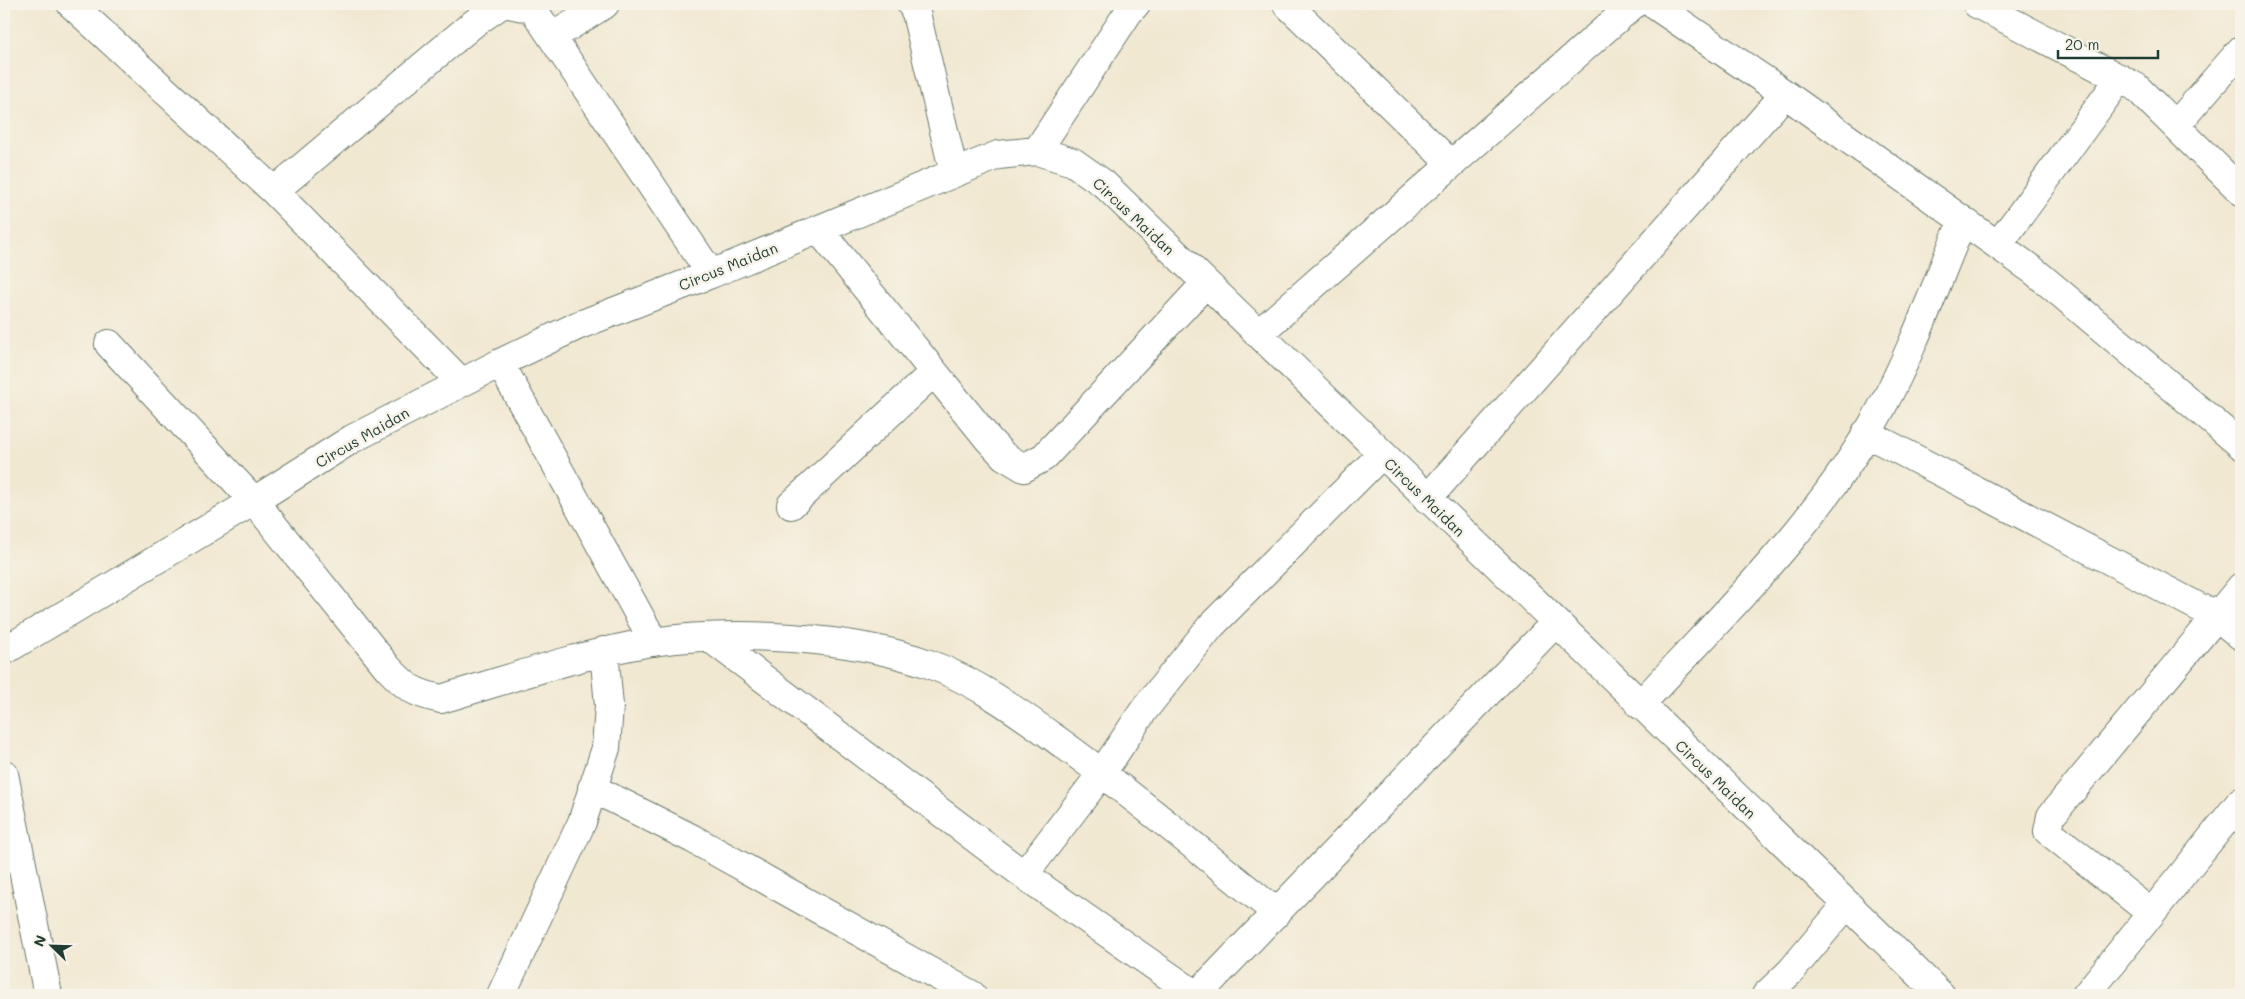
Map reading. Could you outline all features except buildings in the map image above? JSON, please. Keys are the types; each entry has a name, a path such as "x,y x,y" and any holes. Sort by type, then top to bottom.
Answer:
{"main road":[{"path":"71,4 274,192 461,382"},
{"path":"274,192 473,24 502,4"},
{"path":"509,4 533,9 711,274"},
{"path":"552,37 605,4"},
{"path":"911,4 916,13 954,173"},
{"path":"1037,151 1128,13 1136,4"},
{"path":"1287,4 1451,164"},
{"path":"1258,334 1634,4"},
{"path":"1653,4 1785,94 1962,222 2034,271 2240,441"},
{"path":"1977,4 2136,87 2241,191"},
{"path":"2175,126 2241,50"},
{"path":"1998,245 2120,78"},
{"path":"1427,499 1785,94"},
{"name":"Circus Maidan","path":"4,651 254,501 352,439 500,363 577,326 711,274 998,155 1037,151 1073,162 1104,184 1941,995"},
{"path":"1640,705 1772,560 1814,509 1851,458 1881,410 1911,346 1962,222"},
{"path":"818,230 1004,456 1024,468 1044,457 1206,283"},
{"path":"109,344 254,501 388,668 404,685 419,695 441,699 604,651 654,642 786,636 877,650 929,664 970,682 1028,719 1102,772 1277,913"},
{"path":"500,363 654,642"},
{"path":"791,505 934,372"},
{"path":"1866,434 2216,616 2241,636"},
{"path":"1024,875 1102,772 1144,710 1211,626 1382,454"},
{"path":"2151,913 2048,831 2051,816 2241,587"},
{"path":"710,638 1024,875 1197,995 1555,623"},
{"path":"501,995 582,822 606,748 609,706 604,651"},
{"path":"4,774 48,995"},
{"path":"592,788 693,839 972,995"},
{"path":"2086,995 2241,801"},
{"path":"1766,995 1791,971 1847,904"}]}
